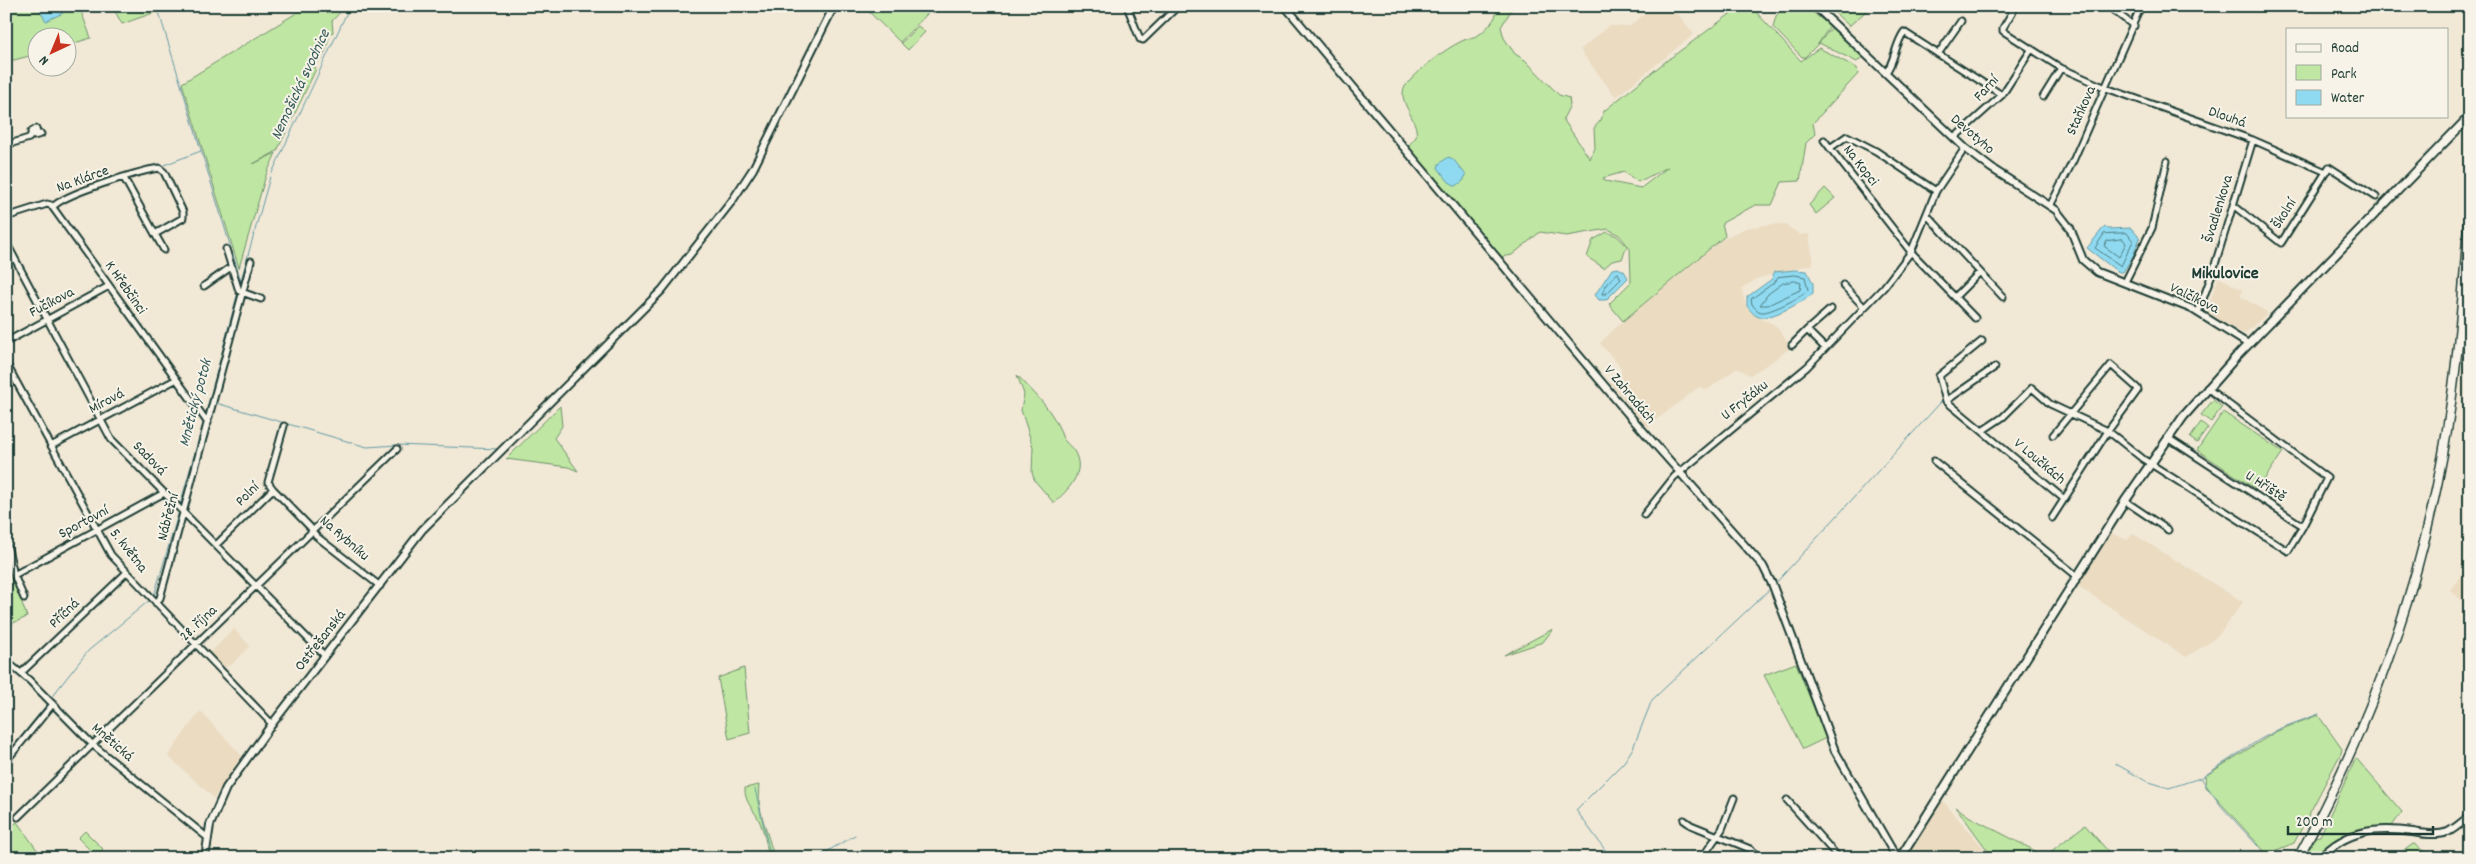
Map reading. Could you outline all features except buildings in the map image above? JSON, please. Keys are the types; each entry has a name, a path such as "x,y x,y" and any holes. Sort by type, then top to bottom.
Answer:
{"main road":[{"path":"1898,856 2125,501 2168,438 2207,388 2248,344 2470,116"},
{"path":"2298,858 2360,732 2394,642 2416,572 2436,488 2453,391 2470,198"}],"street":[{"name":"Ostřešanská","path":"206,858 213,816 223,793 272,724 428,523 657,295 732,201 753,169 834,6"},
{"path":"1127,6 1140,39 1143,40 1178,6"},
{"name":"V Zahradách","path":"1284,6 1679,472 1758,560 1773,586 1835,751 1898,856"},
{"name":"Devotyho","path":"1815,6 1965,148 1991,168 2050,206"},
{"name":"Dlouhá","path":"2007,6 2014,8 2003,31 2061,68 2106,88 2253,140 2326,172 2329,167 2376,197"},
{"name":"Staňkova","path":"2050,206 2106,88 2141,6"},
{"path":"2114,8 2134,26"},
{"path":"1938,54 1962,21"},
{"path":"1886,72 1890,68 1897,42 1904,32 2002,95"},
{"name":"Farní","path":"1954,138 2002,95 2030,50"},
{"path":"2043,97 2061,68"},
{"path":"6,145 37,134"},
{"name":"Na Kopci","path":"1936,191 1876,151 1847,136 1830,148 1911,252 1975,318"},
{"path":"1824,140 1830,148"},
{"name":"Švadlenkova","path":"2198,312 2253,140"},
{"path":"1911,252 1936,191 1965,148"},
{"path":"2125,282 2152,228 2167,161"},
{"name":"Na Klárce","path":"53,207 65,197 157,168 164,172 184,215 180,220 155,234"},
{"name":"Školní","path":"2233,205 2282,243 2326,172"},
{"name":"Na Klárce","path":"124,178 164,250"},
{"path":"6,217 47,204 53,207"},
{"name":"Valčíkova","path":"2050,206 2068,224 2079,253 2086,264 2101,275 2125,282 2198,312 2248,344"},
{"name":"K Hřebčinci","path":"53,207 205,421"},
{"path":"1927,215 2003,296"},
{"name":"Sadová","path":"6,242 112,439 325,656"},
{"path":"226,249 239,291 261,299"},
{"name":"U Fryčáku","path":"1644,515 1679,472 1800,373 1884,287 1911,252"},
{"name":"Nábřežní","path":"156,603 160,598 180,509 205,421 213,402 251,261"},
{"path":"204,286 232,267"},
{"path":"1955,297 1980,272"},
{"path":"1843,285 1864,307"},
{"name":"Fučíkova","path":"6,342 109,286"},
{"path":"1792,345 1831,309"},
{"path":"1807,330 1825,348"},
{"path":"1982,341 1938,376 1946,401 1994,366"},
{"name":"5. května","path":"6,363 96,531 111,555 272,724"},
{"name":"V Loučkách","path":"1946,401 2064,499 2108,431 2138,390 2111,365 2053,435"},
{"name":"Mírová","path":"51,446 175,380"},
{"path":"1982,431 2003,417 2032,388 2050,404 2108,431 2150,463 2288,551 2304,526 2327,478 2207,388"},
{"name":"Polní","path":"216,545 273,488 268,482 284,426"},
{"name":"U Hřiště","path":"2168,438 2304,526"},
{"name":"28. října","path":"18,817 397,449"},
{"path":"1934,461 2077,576"},
{"name":"Na Rybníku","path":"273,488 313,532 380,586"},
{"name":"Sportovní","path":"14,575 164,493"},
{"path":"2052,518 2064,499"},
{"path":"2125,501 2168,530"},
{"path":"6,540 14,575 24,598"},
{"name":"Příčná","path":"21,672 126,572"},
{"name":"Mnětická","path":"6,661 21,672 93,745 208,841"},
{"path":"6,761 53,704"},
{"path":"1702,858 1717,836 1734,798"},
{"path":"1788,800 1839,858"},
{"path":"2320,858 2339,841 2362,831 2387,829 2423,834 2441,834 2452,830 2470,816"},
{"path":"1684,820 1757,853 1762,858"},
{"path":"1752,858 1757,853"}],"shaded area":[{"path":"1654,6 1671,6 1694,34 1616,97 1580,50 1609,26 1630,26"},
{"path":"1773,224 1785,225 1801,235 1809,234 1813,264 1758,278 1742,288 1748,310 1757,317 1775,325 1791,347 1750,375 1737,368 1707,390 1700,387 1696,389 1647,427 1610,383 1621,374 1621,367 1600,343 1624,320 1724,238 1746,228"},
{"path":"2216,276 2243,290 2240,296 2268,313 2244,334 2206,313 2218,279"},
{"path":"2111,533 2127,540 2133,534 2243,602 2220,633 2210,642 2186,657 2078,586"},
{"path":"2470,564 2470,608 2450,590"},
{"path":"234,629 250,646 229,667 228,665 224,668 210,653"},
{"path":"200,711 242,756 214,798 168,756"},
{"path":"1942,800 1992,858 1910,858 1912,849"}],"green space":[{"path":"6,6 79,6 91,38 78,42 78,28 28,28 28,56 14,60 9,59 6,51"},
{"path":"112,6 155,6 156,12 122,24"},
{"path":"308,6 340,6 342,10 332,21 333,32 329,34 325,52 314,65 316,69 277,151 253,164 276,153 266,175 239,268 182,83"},
{"path":"863,6 930,6 932,9 900,42"},
{"path":"1491,6 1513,7 1501,27 1504,38 1515,54 1525,60 1559,95 1569,98 1570,105 1563,119 1590,159 1595,148 1594,128 1601,120 1604,111 1665,62 1741,6 1747,6 1751,11 1756,12 1801,61 1819,48 1857,68 1858,74 1813,123 1815,134 1806,143 1800,181 1782,182 1772,205 1755,205 1722,223 1725,236 1623,321 1609,304 1631,282 1630,248 1619,235 1608,229 1566,236 1540,232 1512,255 1501,257 1408,146 1416,137 1416,130 1403,96 1407,84 1440,54 1464,40 1480,34 1493,20 1496,10","holes":["1668,167 1641,188 1605,181 1603,178 1624,172 1638,182"]},
{"path":"1785,6 1805,6 1830,26 1818,44 1805,57 1802,57 1773,27 1776,16"},
{"path":"1822,6 1872,6 1849,26 1831,9 1828,11"},
{"path":"918,26 925,32 908,50 901,43"},
{"path":"1833,26 1864,55 1857,62 1819,43"},
{"path":"1825,188 1835,198 1816,214 1809,205"},
{"path":"1607,232 1617,236 1627,246 1622,259 1612,261 1604,268 1587,257 1593,240"},
{"path":"1017,375 1049,411 1059,427 1063,438 1074,451 1077,459 1077,473 1074,480 1054,503 1035,481 1032,473 1033,447 1021,410 1024,394"},
{"path":"2213,400 2222,407 2211,422 2201,415"},
{"path":"560,406 562,426 554,438 578,471 568,467 506,459"},
{"path":"2223,412 2283,452 2257,490 2197,450"},
{"path":"2201,422 2208,428 2197,443 2190,438"},
{"path":"6,550 11,573 27,617 6,626"},
{"path":"1553,629 1543,642 1504,655"},
{"path":"1796,663 1826,738 1803,749 1764,675"},
{"path":"744,668 750,733 729,739 718,678"},
{"path":"2318,715 2342,749 2341,753 2294,843 2267,854 2206,787 2205,776 2277,731"},
{"path":"2356,758 2402,812 2392,826 2360,830 2333,843 2316,858 2303,858 2315,837 2320,836"},
{"path":"759,785 759,803 774,858 768,858 762,828 746,796 745,788"},
{"path":"1956,807 1970,817 2045,856 2085,825 2114,858 1993,858"},
{"path":"17,822 43,858 6,858 6,831"},
{"path":"85,831 103,849 96,856 78,838"},
{"path":"2413,844 2433,858 2394,858"}],"water":[{"path":"37,6 63,6 63,13 46,21"},
{"path":"1448,157 1453,159 1466,175 1463,181 1456,186 1449,182 1438,168 1439,164"},
{"path":"2105,226 2108,229 2131,228 2140,238 2133,256 2123,272 2118,272 2087,248"},
{"path":"1618,268 1624,271 1628,278 1606,300 1599,300 1595,295 1612,269"},
{"path":"1807,271 1813,283 1813,293 1779,313 1764,317 1755,315 1747,306 1747,297 1772,279 1774,272"}],"waterway":[{"name":"Mnětický potok","path":"157,6 241,281 239,285"},
{"name":"Nemošická svodnice","path":"272,173 350,6"},
{"path":"164,165 201,151"},
{"name":"Nemošická svodnice","path":"241,280 270,177"},
{"name":"Mnětický potok","path":"205,416 238,292"},
{"path":"1774,585 1942,401"},
{"path":"216,403 367,447 397,445 498,449"},
{"name":"Mnětický potok","path":"180,505 204,420"},
{"name":"Mnětický potok","path":"154,596 179,511"},
{"path":"1611,858 1576,810 1624,762 1633,748 1652,700 1771,588"},
{"name":"Mnětický potok","path":"50,699 88,651 151,599"},
{"name":"Mnětický potok","path":"6,755 48,703"},
{"path":"2269,858 2222,807 2201,778 2281,728 2319,714"},
{"path":"2116,764 2146,781 2169,788 2200,778"},
{"path":"755,789 771,858"},
{"path":"816,858 855,835"}],"district":[{"name":"Mikulovice","path":"2225,274"}]}
